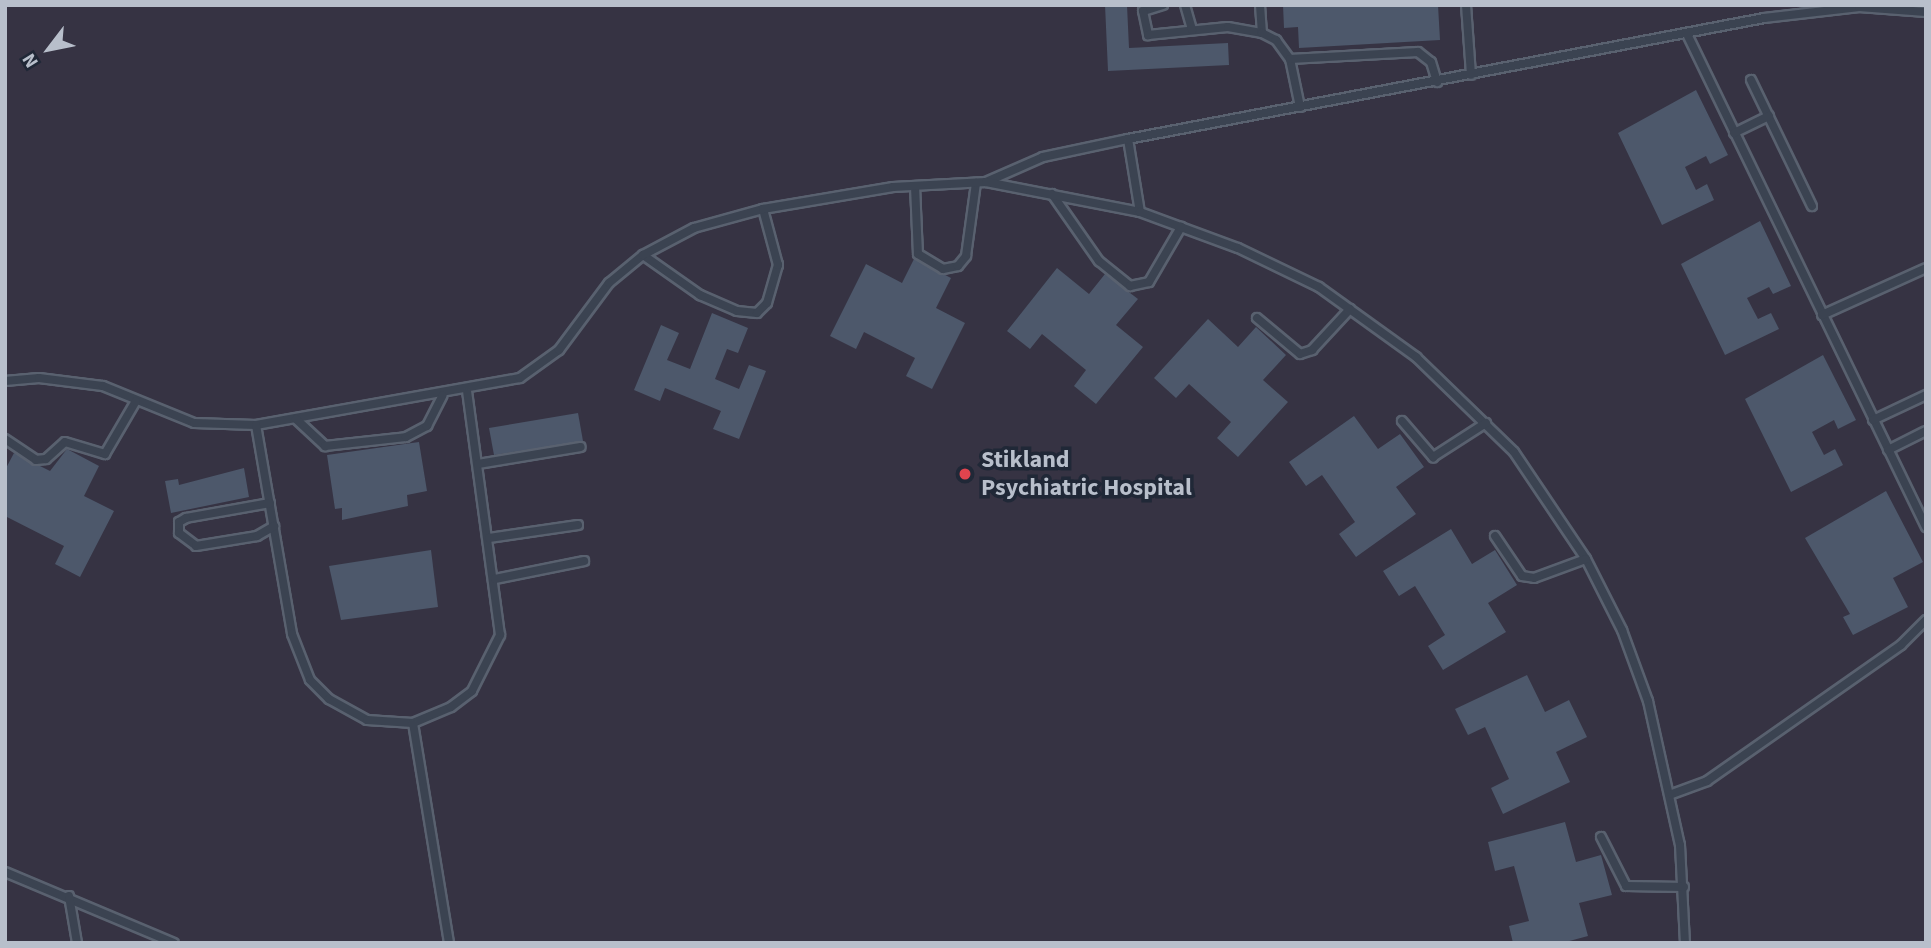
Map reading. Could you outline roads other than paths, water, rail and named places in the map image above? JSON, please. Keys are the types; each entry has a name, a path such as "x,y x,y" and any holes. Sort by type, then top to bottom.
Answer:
{"lane":[{"path":"1163,5 1143,11 1147,34 1228,27 1262,33 1276,40 1290,59 1300,107"},
{"path":"1185,5 1192,30"},
{"path":"1260,5 1262,33"},
{"path":"1466,5 1471,75"},
{"path":"986,182 1043,157 1128,139 1814,9 1926,12"},
{"path":"1687,34 1926,527"},
{"path":"1290,59 1418,52 1431,62 1437,82"},
{"path":"1751,80 1812,206"},
{"path":"1734,134 1769,116"},
{"path":"1128,139 1140,212"},
{"path":"5,381 70,381 103,386 194,423 256,425 467,392 520,378 542,365 575,331 609,283 643,255 694,228 763,209 915,186 986,182 1140,212 1287,271 1350,309 1416,357 1514,452 1586,559 1622,629 1672,794 1684,887 1685,943"},
{"path":"915,186 918,254 943,269 958,266 966,256 976,183"},
{"path":"1052,194 1099,261 1130,286 1149,282 1181,227"},
{"path":"643,255 700,295 737,311 757,313 767,303 778,265 763,209"},
{"path":"1822,315 1926,268"},
{"path":"1256,318 1300,354 1312,350 1350,309"},
{"path":"256,425 292,634 310,680 329,699 366,720 413,723 451,707 481,678 500,635 495,579 467,392"},
{"path":"1873,420 1926,395"},
{"path":"296,419 325,446 406,437 427,426 442,396"},
{"path":"5,439 36,460 65,442 105,454 136,401"},
{"path":"1402,421 1433,457 1486,423"},
{"path":"1888,450 1926,431"},
{"path":"478,464 581,447"},
{"path":"270,503 186,518 179,522 179,533 196,546 257,536 274,526"},
{"path":"489,538 578,525"},
{"path":"1495,536 1522,576 1534,578 1586,559"},
{"path":"495,579 584,561"},
{"path":"1672,794 1695,789 1901,645 1926,620"},
{"path":"413,723 449,943"},
{"path":"1601,836 1626,886 1684,887"},
{"path":"5,872 69,896 174,943"},
{"path":"69,896 77,943"}],"place":[{"name":"Stikland Psychiatric Hospital","path":"965,474"}]}
